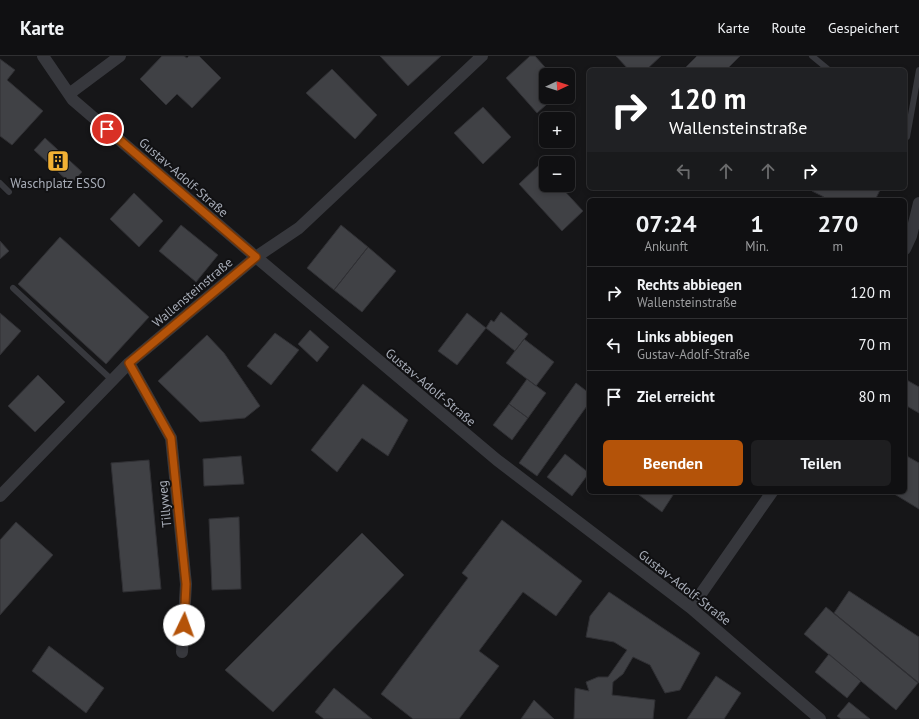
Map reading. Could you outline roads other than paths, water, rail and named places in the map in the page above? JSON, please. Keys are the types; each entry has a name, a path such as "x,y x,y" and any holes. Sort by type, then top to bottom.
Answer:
{"street":[{"name":"Gustav-Adolf-Straße","path":"43,56 73,100 256,257 496,460 691,608 820,719"},
{"path":"69,94 120,56"},
{"name":"Wallensteinstraße","path":"0,496 129,363 256,257 299,228 482,56"},
{"path":"907,246 916,230 919,203"},
{"name":"Tillyweg","path":"129,363 171,438 186,584 182,652"},
{"path":"691,608 771,494"}],"lane":[{"path":"812,56 827,68"},
{"path":"907,135 908,136 919,70"},
{"path":"0,183 9,192"},
{"path":"14,288 112,380"}],"place":[{"name":"Waschplatz ESSO","path":"58,161"}]}
